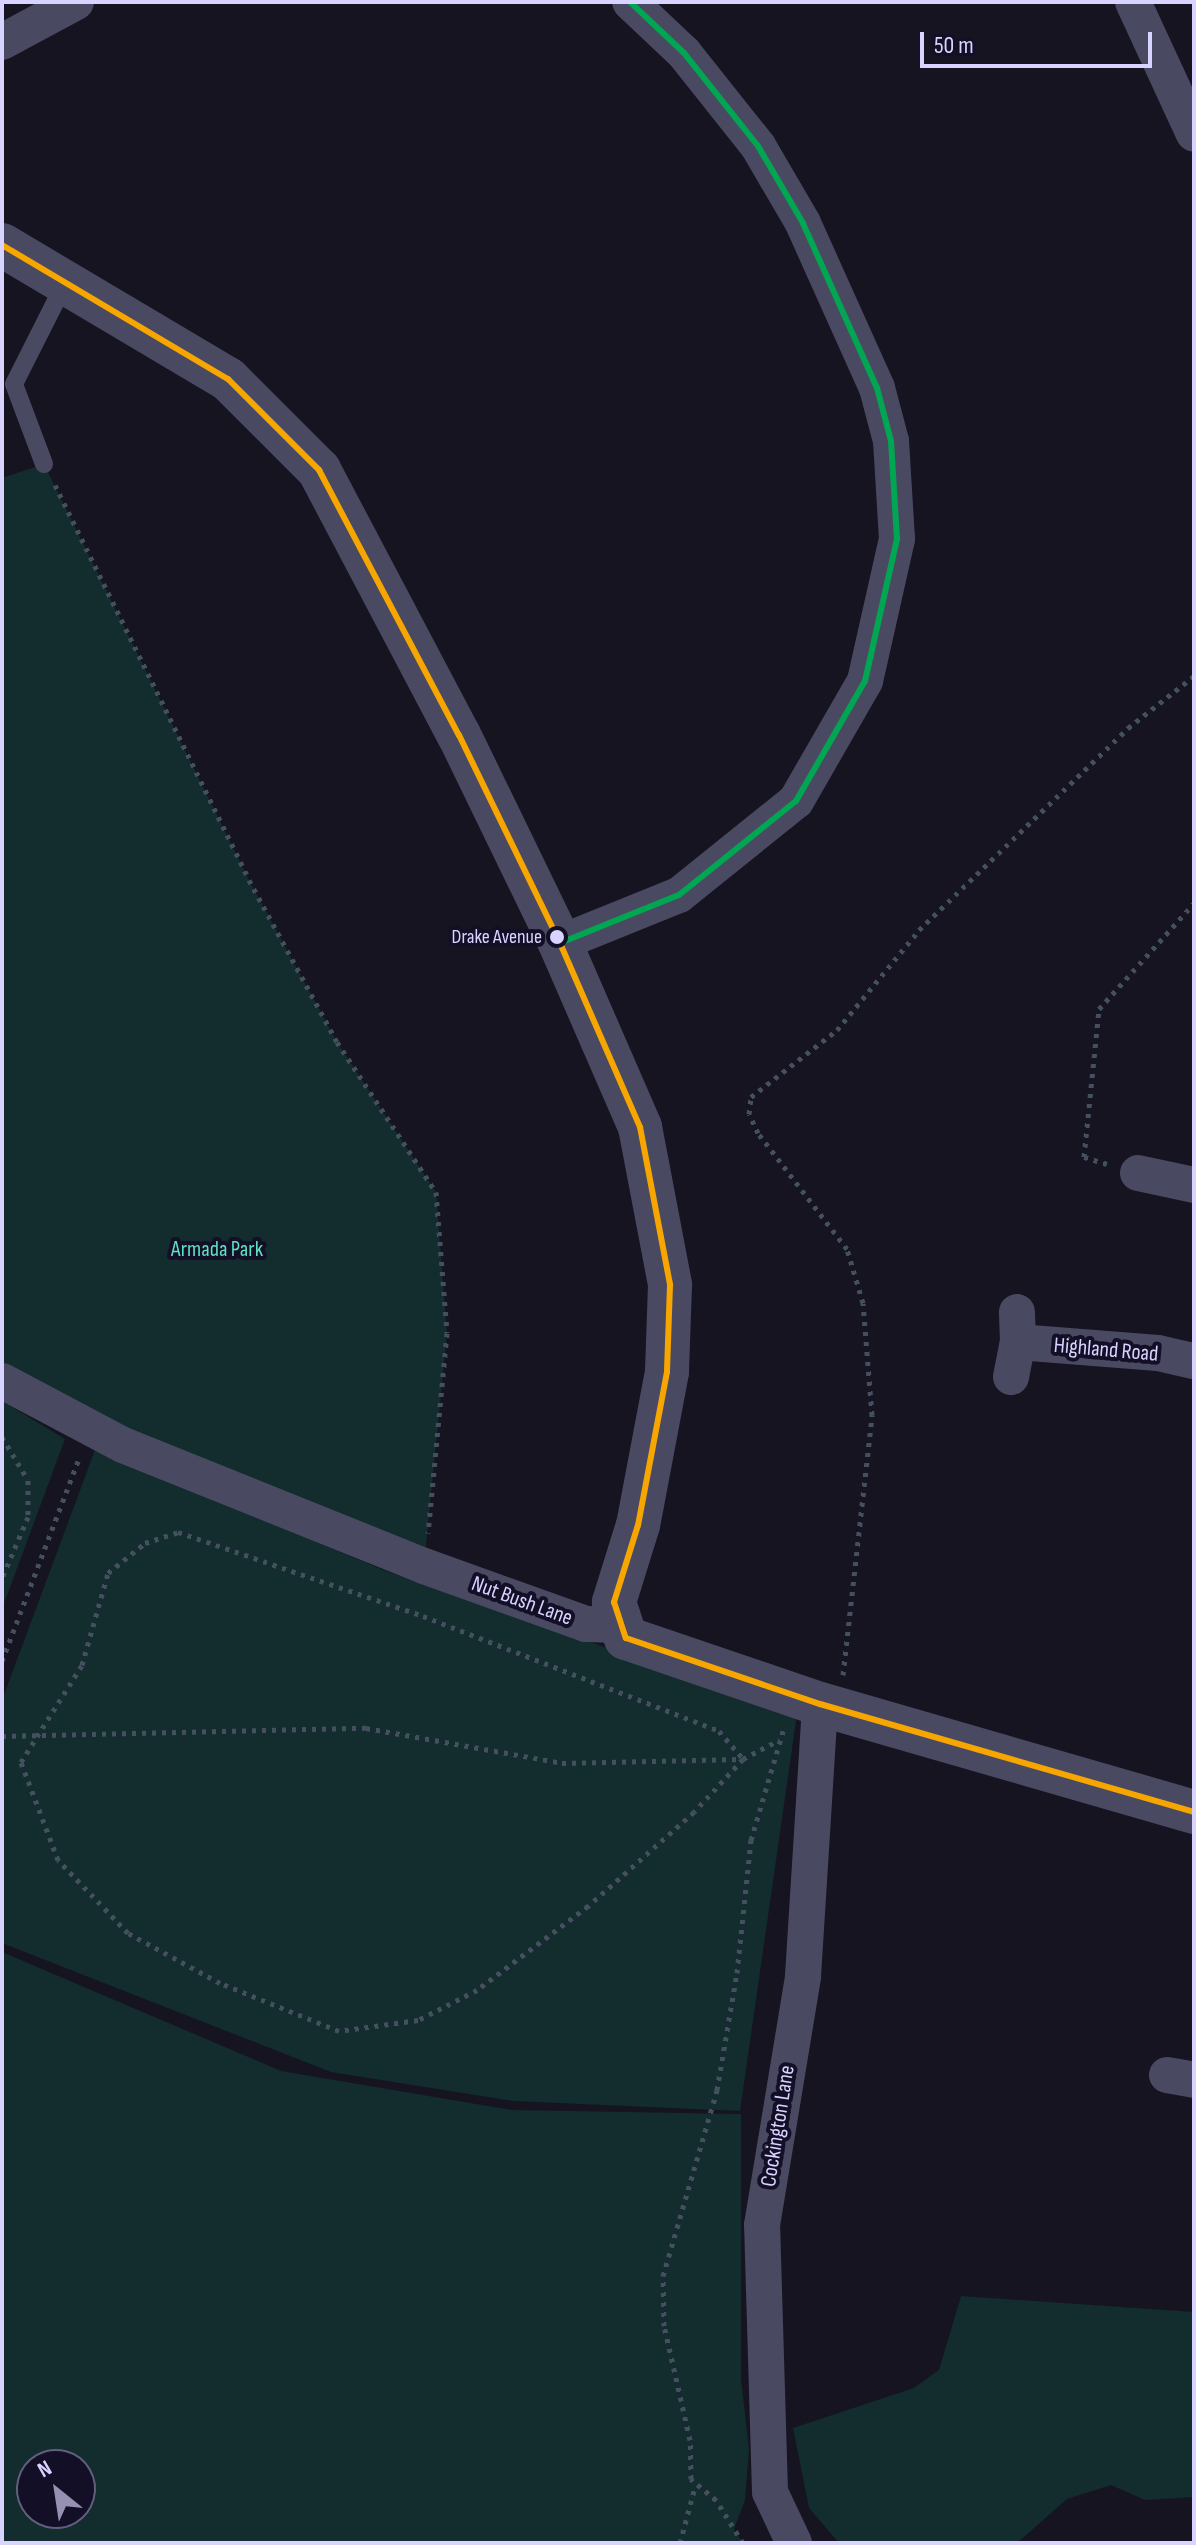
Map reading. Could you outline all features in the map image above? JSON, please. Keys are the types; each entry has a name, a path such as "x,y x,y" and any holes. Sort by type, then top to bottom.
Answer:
{"street":[{"path":"2,42 76,2"},
{"path":"560,943 679,895 796,801 865,681 897,539 891,441 877,388 803,223 758,146 684,53 630,2"},
{"path":"1133,2 1194,134"},
{"path":"2,245 228,379 319,470 459,735 560,943 640,1127 670,1285 667,1372 638,1525 614,1602 617,1625"},
{"path":"1138,1173 1194,1185"},
{"name":"Highland Road","path":"1011,1377 1018,1327 1194,1361"},
{"name":"Nut Bush Lane","path":"2,1381 90,1429 424,1566 586,1624 617,1625 626,1638 826,1710 1194,1812"},
{"name":"Cockington Lane","path":"794,2543 770,2492 762,2225 803,1976 826,1710"}],"lane":[{"path":"44,464 14,384 65,283"}],"path":[{"path":"44,464 257,894 337,1042 436,1192 447,1333 424,1566"},
{"path":"680,2543 695,2487 664,2326 663,2276 717,2090 737,1973 751,1840 779,1740 782,1731 826,1710 872,1415 863,1303 847,1249 758,1133 749,1114 751,1097 837,1030 919,930 1128,728 1194,676"},
{"path":"1138,1173 1084,1157 1099,1009 1194,903"},
{"path":"2,1661 90,1429"},
{"path":"2,1437 28,1480 28,1517 2,1578"},
{"path":"743,1759 719,1731 423,1616 178,1532 145,1543 108,1573 82,1665 21,1762 58,1860 128,1933 220,1983 339,2031 418,2020 477,1990 588,1906 694,1812 743,1759 779,1740"},
{"path":"2,1736 366,1728 562,1763 743,1759"},
{"path":"695,2487 716,2500 743,2543"}],"green space":[{"name":"Armada Park","path":"44,464 249,880 337,1042 436,1192 447,1333 424,1566 2,1381 2,478"},
{"path":"2,1401 65,1439 2,1609"},
{"path":"95,1450 386,1571 797,1714 740,2111 513,2101 331,2072 2,1943 2,1700"},
{"path":"2,1952 281,2071 512,2110 741,2114 741,2379 749,2449 745,2500 734,2529 743,2543 2,2543"},
{"path":"961,2296 1194,2312 1194,2497 1145,2500 1111,2485 1067,2499 1017,2543 839,2543 809,2508 793,2428 914,2388 939,2370"}],"transit line":[{"path":"560,943 679,895 796,801 865,681 897,539 891,441 877,388 803,223 758,146 684,53 630,2"},
{"name":"50","path":"2,245 228,379 319,470 459,735 560,943 640,1127 670,1285 667,1372 638,1525 614,1602 626,1638 820,1704 1194,1812"}],"place":[{"name":"Drake Avenue","path":"557,937"}]}
